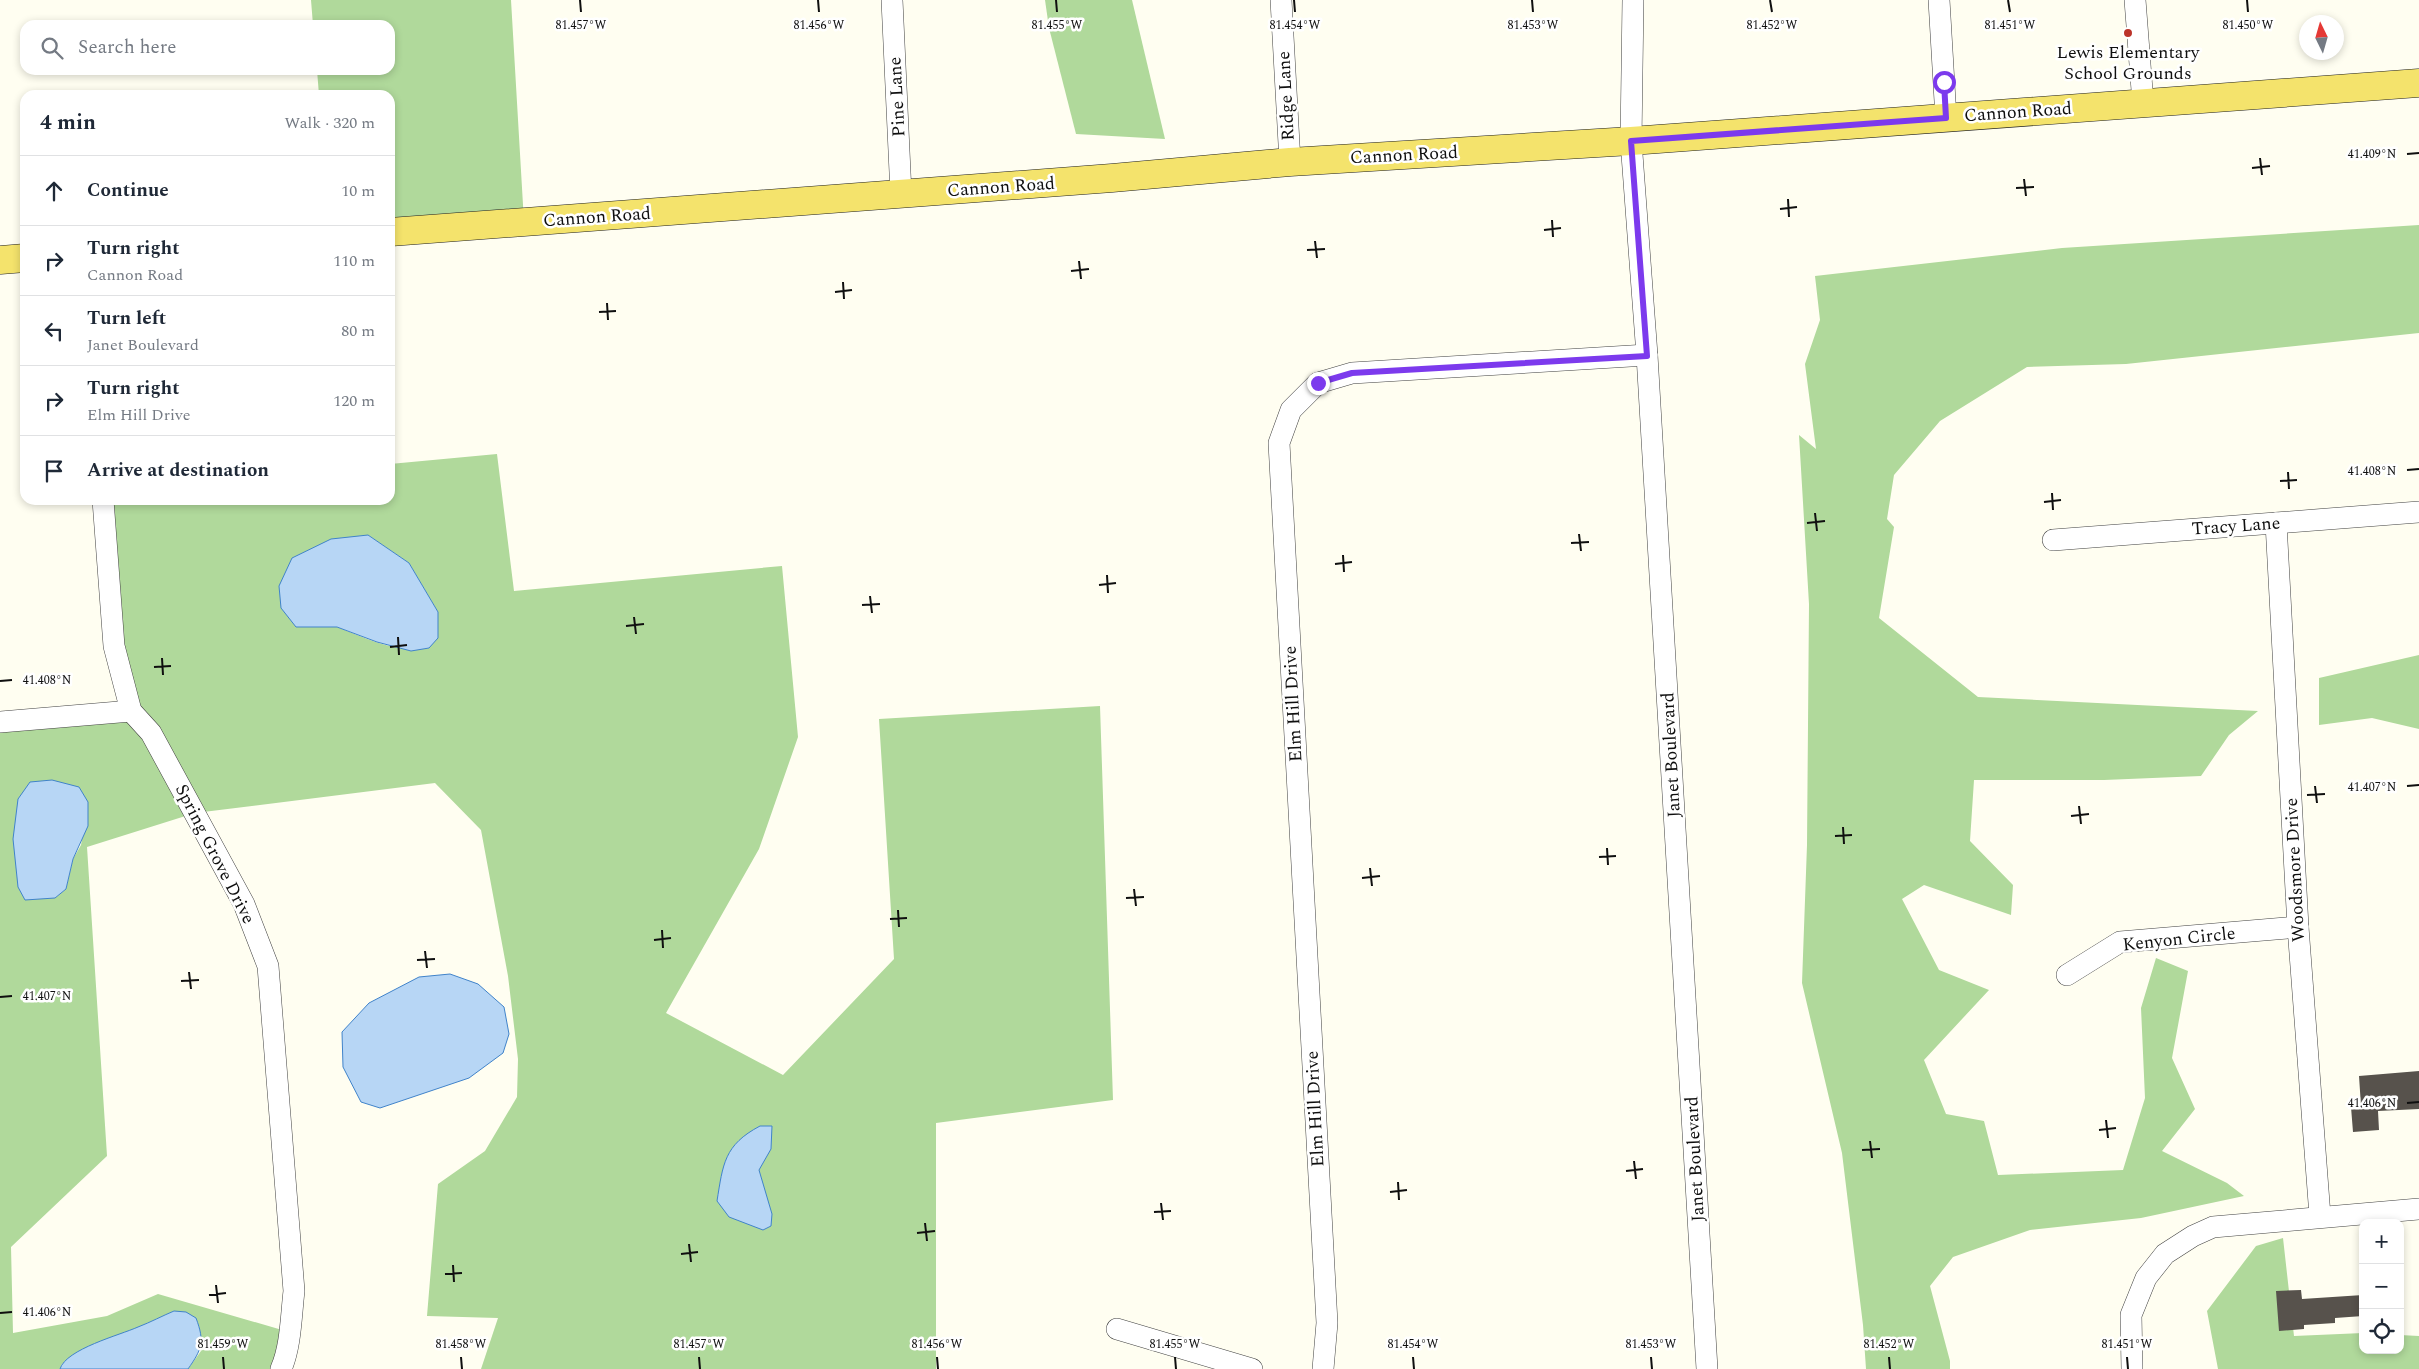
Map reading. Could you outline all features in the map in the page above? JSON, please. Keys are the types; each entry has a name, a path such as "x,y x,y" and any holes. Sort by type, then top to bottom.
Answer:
{"main road":[{"name":"Cannon Road","path":"395,232 1112,178 1290,162 1631,141 2419,83"},
{"path":"0,260 20,258"}],"street":[{"name":"Pine Lane","path":"892,0 901,194"},
{"name":"Ridge Lane","path":"1281,0 1290,162"},
{"name":"Janet Boulevard","path":"1633,0 1631,141 1647,356 1707,1369"},
{"path":"1939,0 1946,118"},
{"path":"2135,0 2143,103"},
{"name":"Elm Hill Drive","path":"1323,1369 1327,1323 1279,443 1291,410 1318,383 1352,373 1647,356"},
{"name":"Spring Grove Drive","path":"103,505 114,646 131,711 151,733 244,904 268,966 294,1291 284,1361 281,1369"},
{"name":"Tracy Lane","path":"2053,540 2419,512"},
{"name":"Woodsmore Drive","path":"2276,523 2298,927 2320,1216"},
{"path":"0,722 131,711"},
{"name":"Kenyon Circle","path":"2067,976 2120,942 2298,927"},
{"path":"2132,1369 2131,1315 2146,1278 2165,1254 2193,1236 2213,1227 2320,1216 2419,1209"},
{"path":"1117,1329 1252,1369"}],"green space":[{"path":"311,0 511,0 524,222 395,232 395,90 319,90 317,75 395,75 395,20 313,20"},
{"path":"1045,0 1132,0 1165,139 1076,134 1049,28"},
{"path":"2419,225 2419,333 2126,364 2027,367 1940,421 1894,475 1887,519 1894,527 1879,618 1978,697 2258,711 2229,735 2201,776 2104,780 1974,780 1970,841 2013,885 2011,915 1924,885 1902,899 1939,970 1989,990 1924,1060 1946,1114 1984,1121 1998,1175 2123,1170 2145,1098 2141,1008 2156,958 2188,971 2172,1058 2195,1109 2162,1151 2227,1183 2244,1196 2141,1218 2030,1230 1953,1257 1930,1286 1950,1361 1950,1369 1866,1369 1863,1325 1842,1153 1802,983 1807,845 1809,604 1799,435 1816,449 1805,364 1820,320 1815,276 2062,248"},
{"path":"497,454 514,591 782,566 798,737 759,849 666,1013 783,1075 894,959 879,719 1100,706 1113,1100 936,1123 936,1369 481,1369 498,1318 427,1316 438,1184 485,1151 517,1097 518,1059 508,976 481,830 435,783 195,813 87,847 107,1156 11,1247 13,1333 107,1316 158,1294 289,1332 281,1369 188,1369 201,1351 174,1311 62,1364 60,1369 0,1369 0,722 131,711 106,505 395,505 395,464","holes":["368,535 409,563 438,612 429,648 405,649 393,647 337,627","88,802 81,845 73,859 66,889 55,898"]},
{"path":"2419,655 2419,729 2372,718 2319,725 2319,678"},
{"path":"2283,1238 2294,1336 2359,1333 2359,1354 2404,1354 2404,1335 2419,1336 2419,1369 2218,1369 2207,1311 2256,1246"}],"water":[{"path":"368,535 409,563 438,612 438,638 429,648 411,651 377,642 337,627 296,627 281,608 279,586 292,558 331,539"},
{"path":"52,780 79,787 88,802 88,826 73,859 66,889 55,898 25,900 18,887 13,839 18,799 30,782"},
{"path":"450,974 478,984 504,1007 509,1034 503,1053 469,1078 380,1108 361,1102 343,1067 342,1032 369,1003 419,977"},
{"path":"760,1126 772,1126 771,1149 759,1170 772,1214 771,1226 763,1230 729,1217 717,1201 721,1176 732,1148 748,1133"},
{"path":"174,1311 186,1312 196,1318 201,1333 201,1345 188,1369 60,1369 64,1362 72,1355 83,1349"}],"building":[{"path":"2419,1071 2419,1109 2378,1111 2379,1130 2353,1132 2351,1107 2361,1106 2359,1076"},
{"path":"2301,1290 2302,1299 2359,1295 2359,1316 2335,1318 2335,1323 2304,1325 2304,1329 2279,1331 2276,1291"}],"place":[{"name":"Lewis Elementary School Grounds","path":"2128,33"}],"route":[{"path":"1318,383 1352,373 1647,356 1631,141 1946,118 1944,82"}]}
